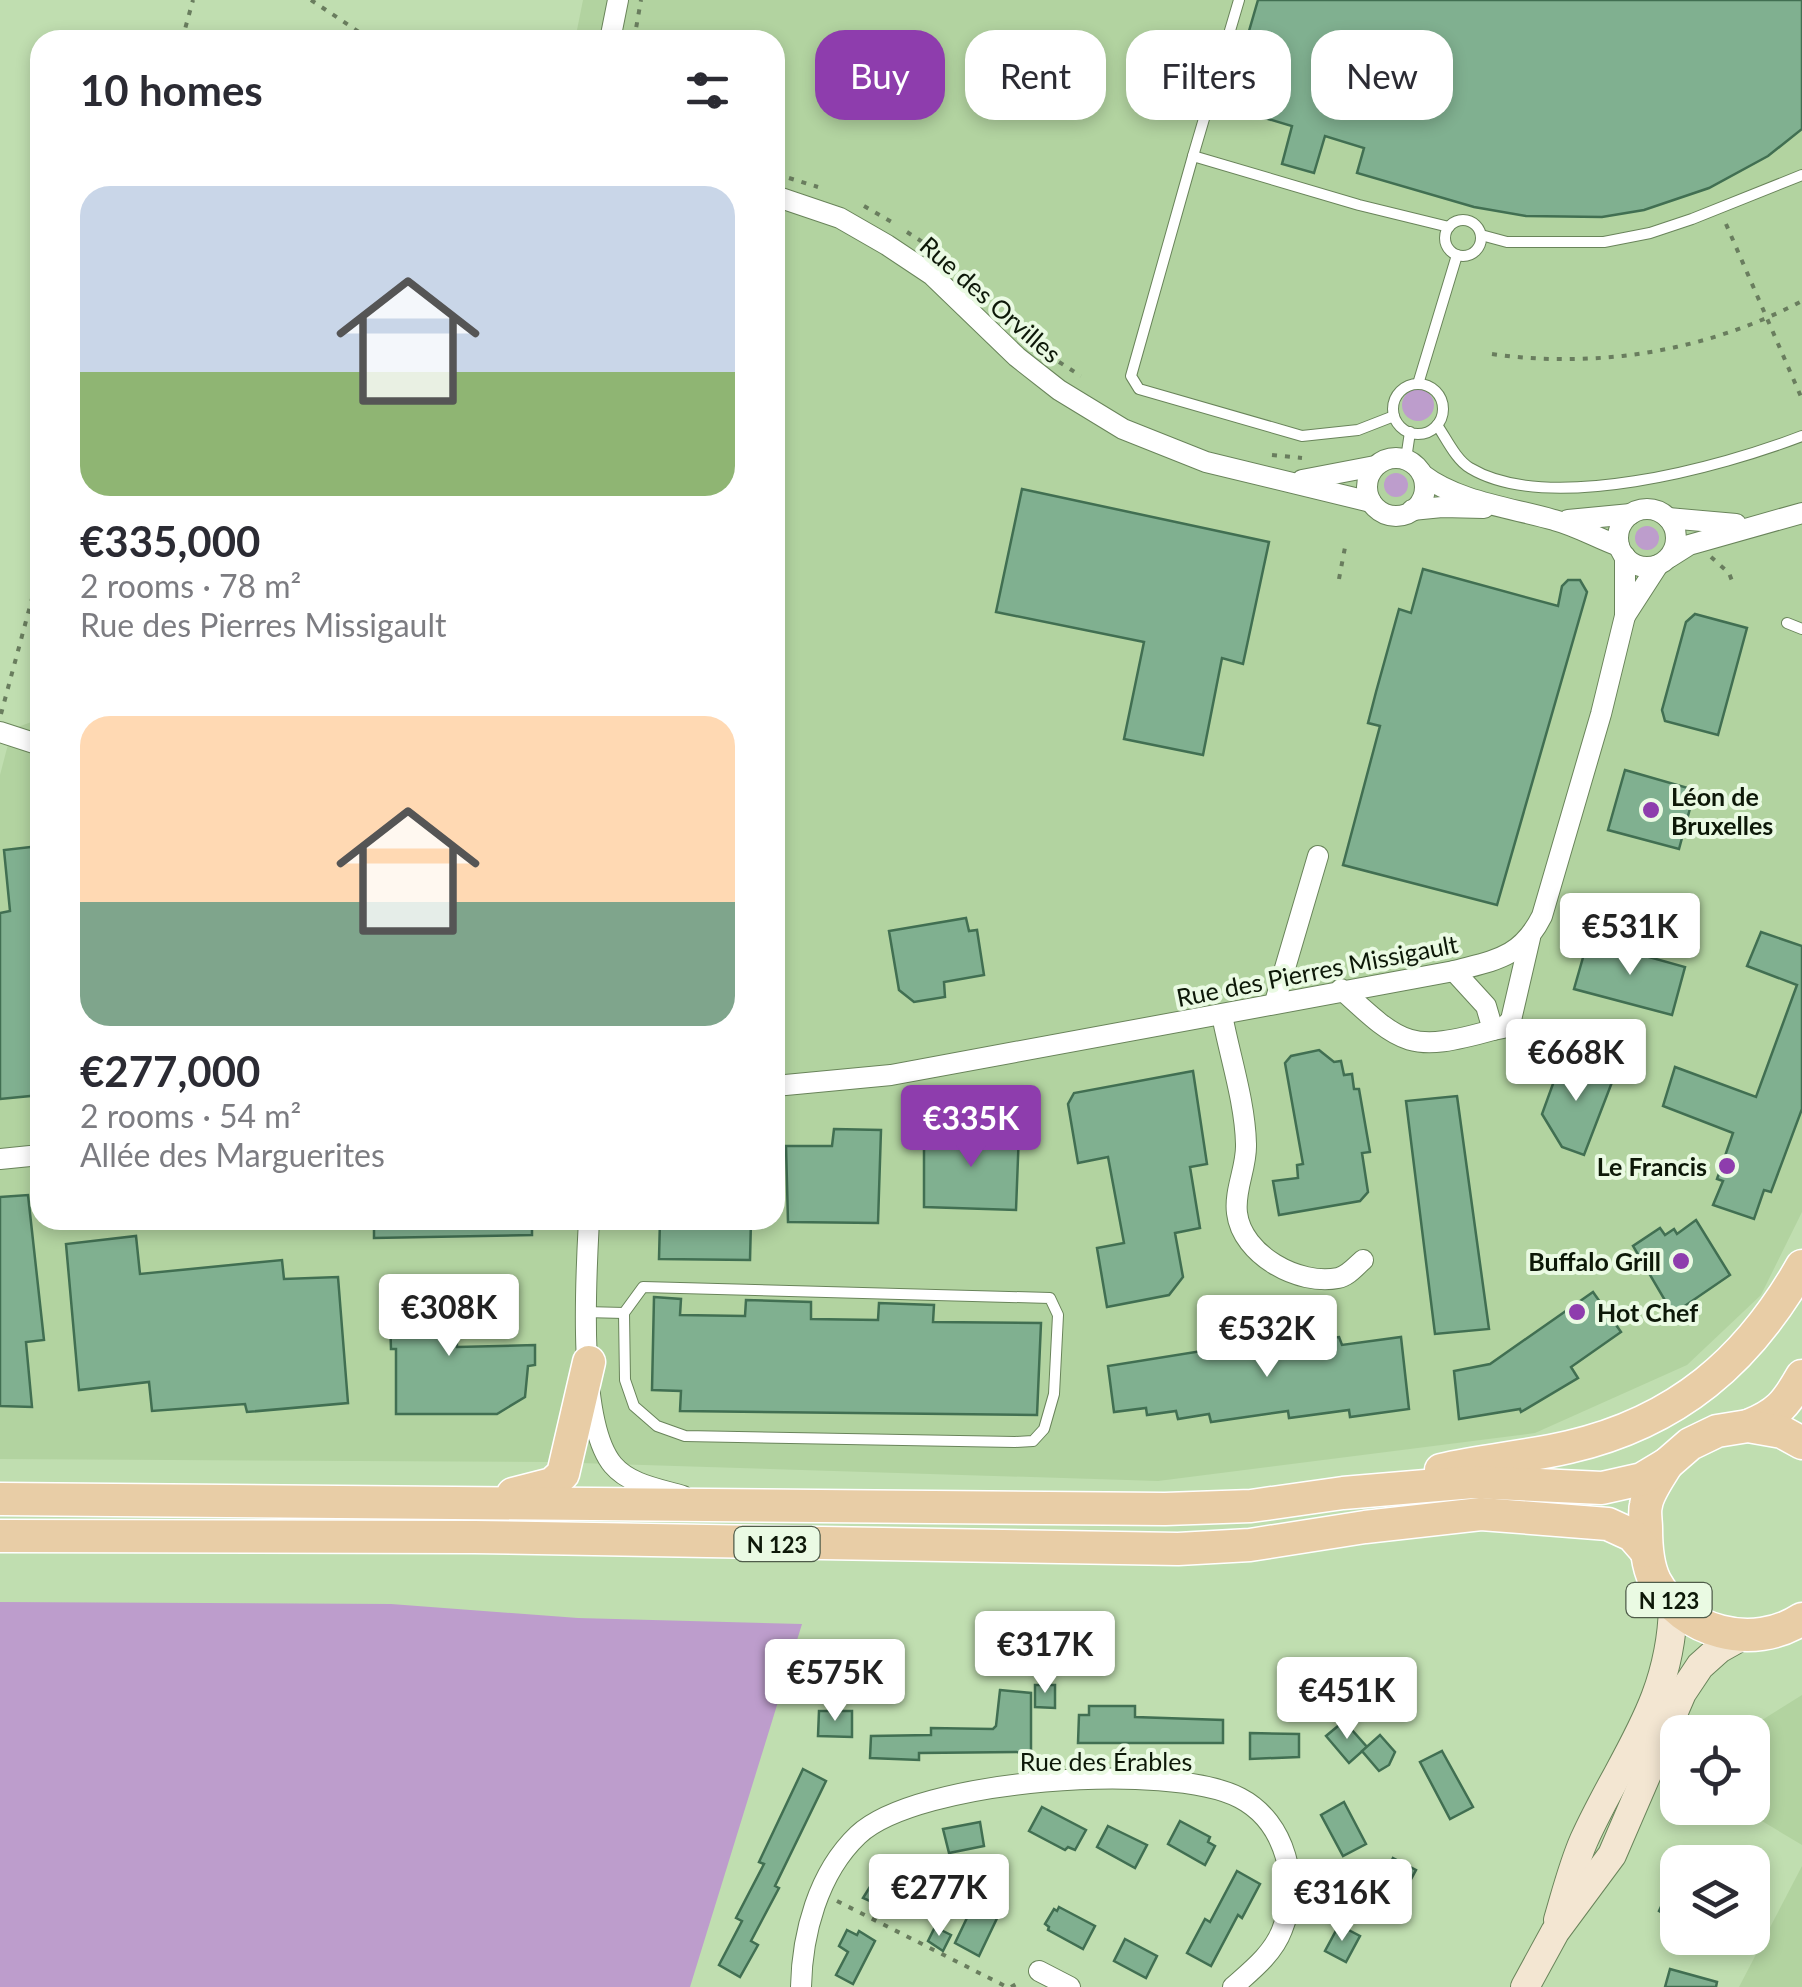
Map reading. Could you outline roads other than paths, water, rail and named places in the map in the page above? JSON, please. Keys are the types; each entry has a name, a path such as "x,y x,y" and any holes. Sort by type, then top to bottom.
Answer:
{"main road":[{"path":"1343,1493 1481,1461 1566,1448 1655,1418 1698,1390 1736,1358 1774,1311 1802,1266"},
{"path":"480,1502 537,1489 563,1474 589,1362"},
{"path":"1748,1426 1771,1417 1783,1406 1802,1376"},
{"path":"1748,1426 1782,1432 1802,1443"},
{"name":"N 123","path":"0,1500 1165,1509 1251,1506 1343,1493 1473,1482 1602,1488 1642,1479 1690,1444 1717,1431 1748,1426"},
{"name":"N 123","path":"1666,1464 1646,1504 1646,1551 1654,1580 1673,1606 1699,1624 1729,1634 1761,1635 1802,1620"},
{"name":"N 123","path":"0,1536 474,1537 1178,1549 1250,1545 1365,1527 1497,1514 1608,1524 1632,1535 1646,1551"},
{"path":"1555,1932 1584,1840 1635,1747 1658,1694 1670,1654 1673,1606"},
{"path":"1524,1987 1555,1932 1612,1856 1650,1762 1691,1680 1719,1649 1744,1635"}],"street":[{"path":"612,30 618,0"},
{"name":"Rue des Orvilles","path":"785,199 840,218 901,254 932,275 1060,391 1123,428 1186,456 1370,502"},
{"path":"1496,507 1442,506 1396,516 1370,502 1366,483 1375,466 1384,460 1406,459 1439,486 1496,507 1556,520 1622,551 1644,567 1664,561 1689,544 1802,513"},
{"name":"Rue des Orvilles","path":"1285,482 1375,466"},
{"path":"1412,510 1424,493 1423,475"},
{"path":"1556,520 1654,510 1668,518 1753,524"},
{"path":"1341,989 1388,1032 1408,1041 1452,1041 1502,1028 1511,1020 1530,938 1542,916 1601,714 1625,616 1621,525 1631,514"},
{"path":"1625,616 1664,561 1676,533 1668,518"},
{"path":"0,732 30,742"},
{"path":"1275,1002 1318,856"},
{"name":"Rue des Pierres Missigault","path":"785,1085 891,1074 1454,971 1506,957 1530,938"},
{"path":"1454,971 1486,1006 1493,1030"},
{"path":"1222,1015 1246,1141 1237,1214 1245,1234 1259,1254 1275,1264 1322,1279 1343,1278 1362,1260"},
{"path":"0,1159 30,1157"},
{"path":"588,1230 584,1312 595,1429 614,1465 641,1484 715,1506"},
{"name":"Rue des Érables","path":"801,1987 802,1955 812,1910 841,1857 859,1834 892,1813 962,1792 1050,1782 1136,1780 1204,1785 1242,1798 1271,1823 1289,1865 1290,1896 1282,1931 1259,1965 1233,1987"},
{"path":"1039,1971 1070,1987"}],"lane":[{"path":"1239,0 1131,376 1139,389 1302,436 1358,430 1394,416"},
{"path":"1193,156 1448,227 1458,221 1470,222 1481,235 1507,242 1604,242 1650,233 1802,176"},
{"path":"1448,227 1446,243 1457,255"},
{"path":"1457,255 1475,252 1481,235"},
{"path":"1418,384 1457,255"},
{"path":"1418,384 1433,389 1442,402 1436,425 1424,433 1410,432 1394,416 1398,394 1418,384"},
{"path":"1436,425 1465,466 1494,480 1530,486 1627,484 1742,459 1802,436"},
{"path":"1406,459 1410,432"},
{"path":"1787,623 1802,629"},
{"path":"643,1287 1050,1298 1058,1315 1054,1394 1044,1429 1033,1440 685,1436 657,1426 634,1406 626,1380 624,1312 643,1287"},
{"path":"584,1312 624,1312"}],"place":[{"name":"Léon de Bruxelles","path":"1651,810"},
{"name":"Le Francis","path":"1727,1166"},
{"name":"Buffalo Grill","path":"1681,1261"},
{"name":"Hot Chef","path":"1577,1312"}]}
